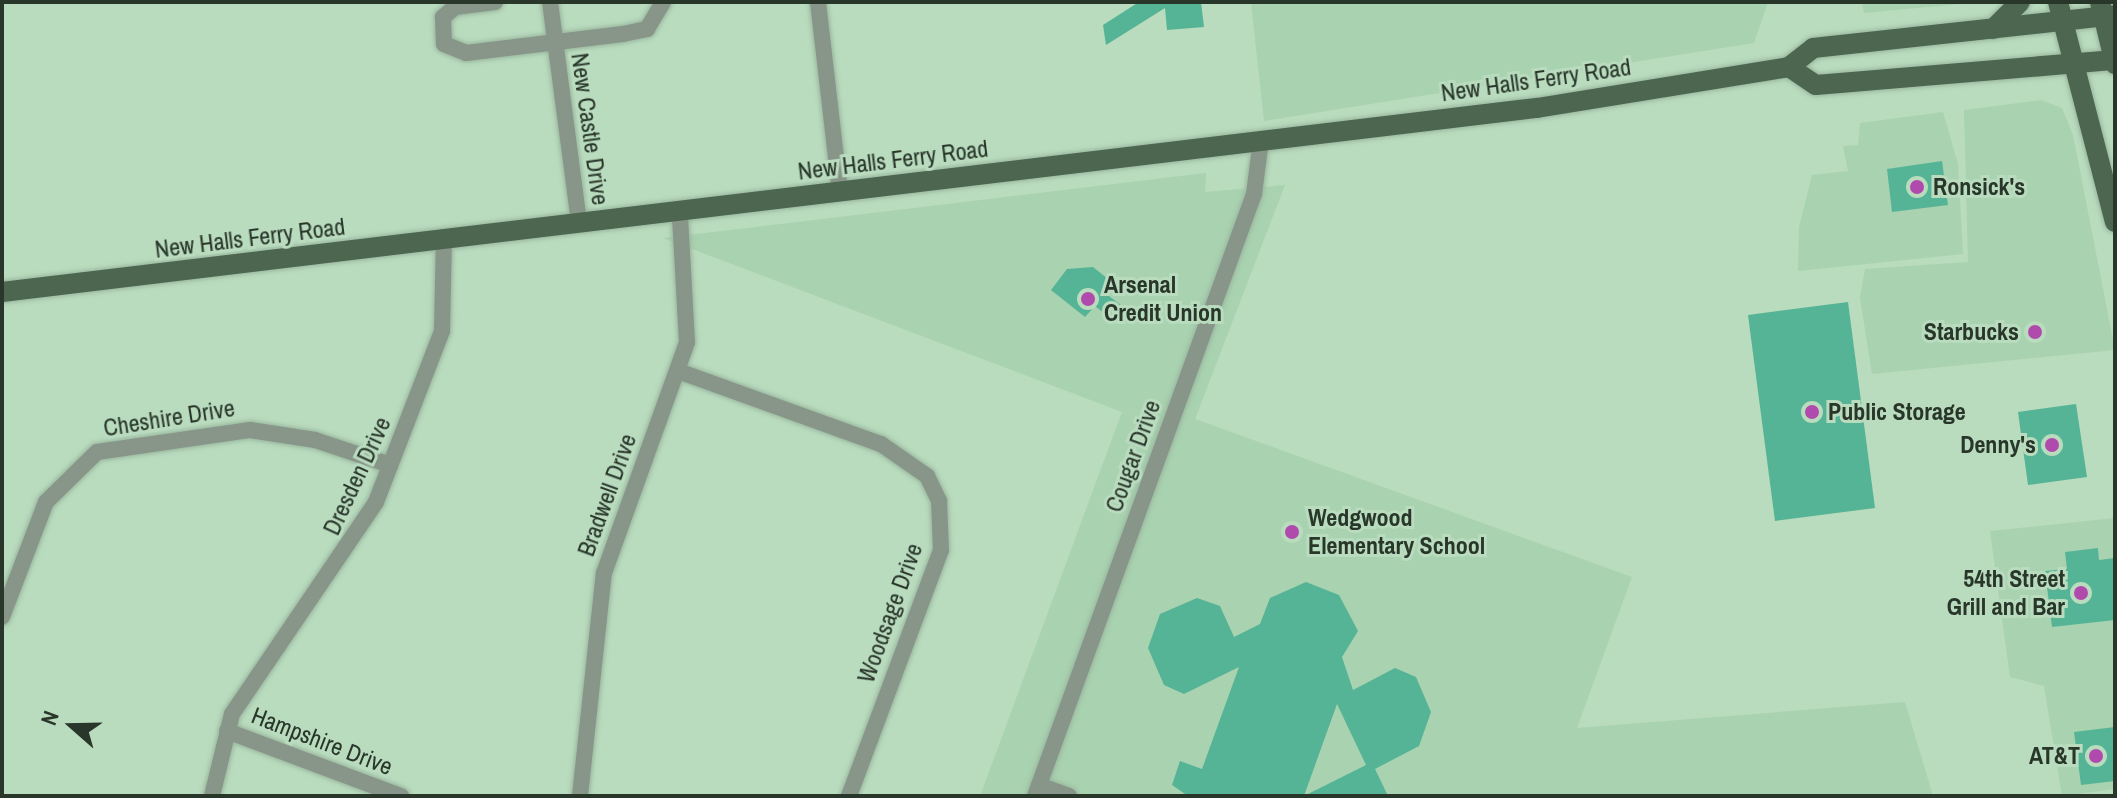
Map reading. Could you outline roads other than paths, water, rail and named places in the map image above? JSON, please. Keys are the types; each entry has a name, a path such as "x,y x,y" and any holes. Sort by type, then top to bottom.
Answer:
{"main road":[{"path":"1993,29 2020,2"},
{"name":"New Halls Ferry Road","path":"2,292 579,222 680,216 840,192 1537,108 1789,67 1813,48 1993,29 2060,12 2106,11"},
{"path":"1789,67 1816,85 2115,61 2106,11"},
{"path":"2060,12 2115,222"}],"street":[{"name":"New Castle Drive","path":"495,2 455,7 443,17 444,44 453,53 554,44 647,29 663,2"},
{"name":"New Castle Drive","path":"550,2 579,222"},
{"path":"818,2 840,192"},
{"name":"Cougar Drive","path":"1069,796 1037,790 1254,194 1261,140"},
{"name":"Bradwell Drive","path":"580,796 604,573 678,371 690,312 680,216"},
{"name":"Dresden Drive","path":"212,796 227,731 245,691 360,536 390,465 442,331 444,238"},
{"name":"Woodsage Drive","path":"678,371 881,444 927,476 939,501 941,550 849,796"},
{"name":"Cheshire Drive","path":"2,617 46,502 97,452 250,430 315,440 390,465"},
{"name":"Hampshire Drive","path":"227,731 401,796"}],"place":[{"name":"Ronsick's","path":"1917,187"},
{"name":"Arsenal Credit Union","path":"1088,299"},
{"name":"Starbucks","path":"2035,332"},
{"name":"Public Storage","path":"1812,412"},
{"name":"Denny's","path":"2052,445"},
{"name":"Wedgwood Elementary School","path":"1292,532"},
{"name":"54th Street Grill and Bar","path":"2081,593"},
{"name":"AT&T","path":"2096,756"}]}
